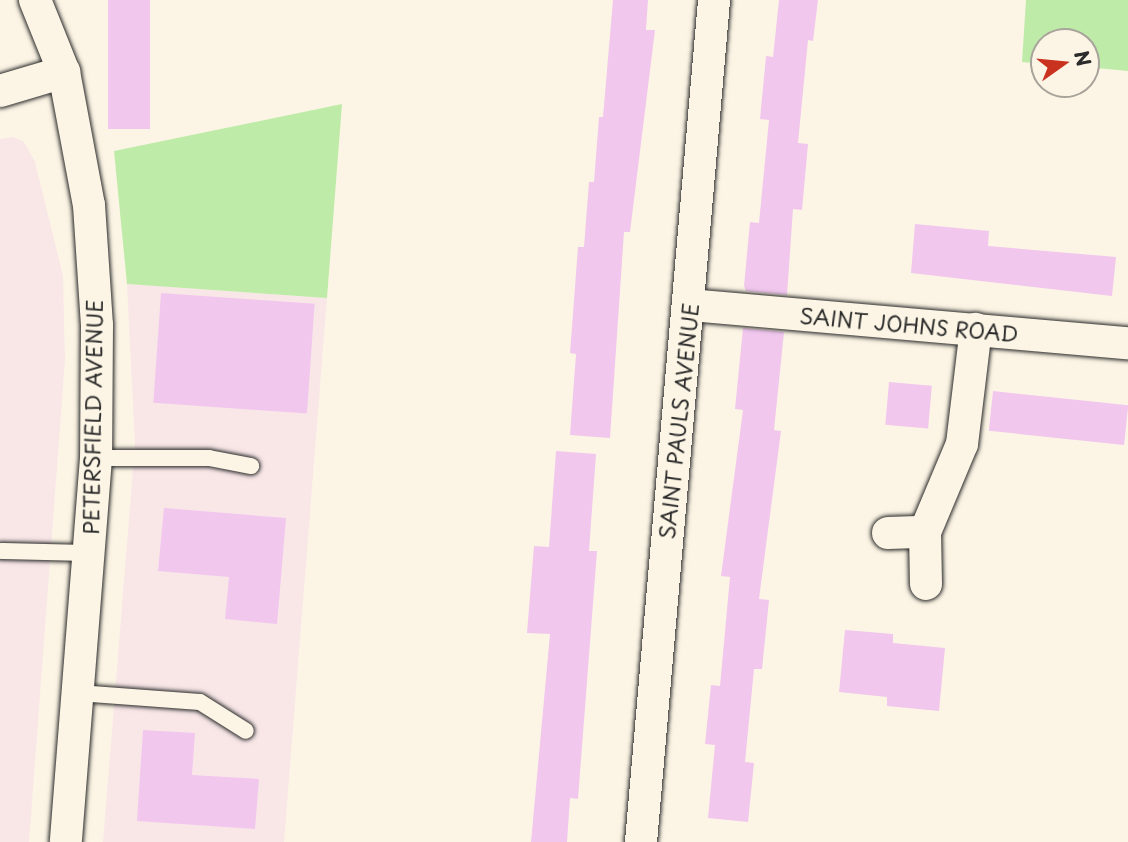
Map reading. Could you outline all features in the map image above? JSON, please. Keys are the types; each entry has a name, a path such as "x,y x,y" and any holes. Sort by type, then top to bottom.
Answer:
{"street":[{"name":"PETERSFIELD AVENUE","path":"35,0 64,72 89,205 97,325 96,458 66,842"},
{"name":"SAINT PAULS AVENUE","path":"641,842 690,305 714,0"},
{"path":"0,91 64,72"},
{"name":"SAINT JOHNS ROAD","path":"690,305 1128,343"},
{"path":"926,584 925,532 962,444 976,329"},
{"path":"888,533 925,532"}],"lane":[{"path":"96,458 209,458 251,466"},
{"path":"1,551 89,553"},
{"path":"78,692 201,702 246,731"}],"shaded area":[{"path":"13,137 24,142 35,162 63,276 65,360 29,842 0,842 0,139"},
{"path":"127,284 327,298 284,842 103,842 135,444"}],"green space":[{"path":"1026,0 1128,0 1128,71 1100,68 1100,28 1030,28 1030,63 1022,62"},
{"path":"342,104 327,298 127,284 114,151"}],"building":[{"path":"108,0 150,0 150,129 108,129"},
{"path":"613,0 648,0 646,30 655,30 630,232 624,232 610,438 570,435 576,354 570,353 578,247 584,247 589,182 594,182 599,117 603,117"},
{"path":"779,0 818,0 813,41 808,40 798,143 808,144 802,210 793,209 787,295 746,291 744,286 750,222 759,223 769,120 760,119 766,56 773,57"},
{"path":"915,224 989,231 988,246 1116,257 1112,296 911,273"},
{"path":"161,293 315,304 307,413 153,403"},
{"path":"743,328 784,332 774,430 781,431 759,599 769,600 762,669 754,669 745,762 754,763 748,822 708,818 715,745 705,744 711,685 720,686 730,577 721,576 743,410 735,409"},
{"path":"889,382 932,386 928,429 885,425"},
{"path":"993,391 1128,405 1124,445 989,431"},
{"path":"556,451 596,454 589,551 597,551 578,799 570,798 567,842 531,842 550,634 527,633 534,546 549,547"},
{"path":"164,508 286,518 277,624 225,619 229,577 158,571"},
{"path":"845,630 893,634 893,643 945,648 939,711 887,706 887,697 839,692"},
{"path":"143,730 195,733 192,775 259,779 255,829 137,821"}]}
